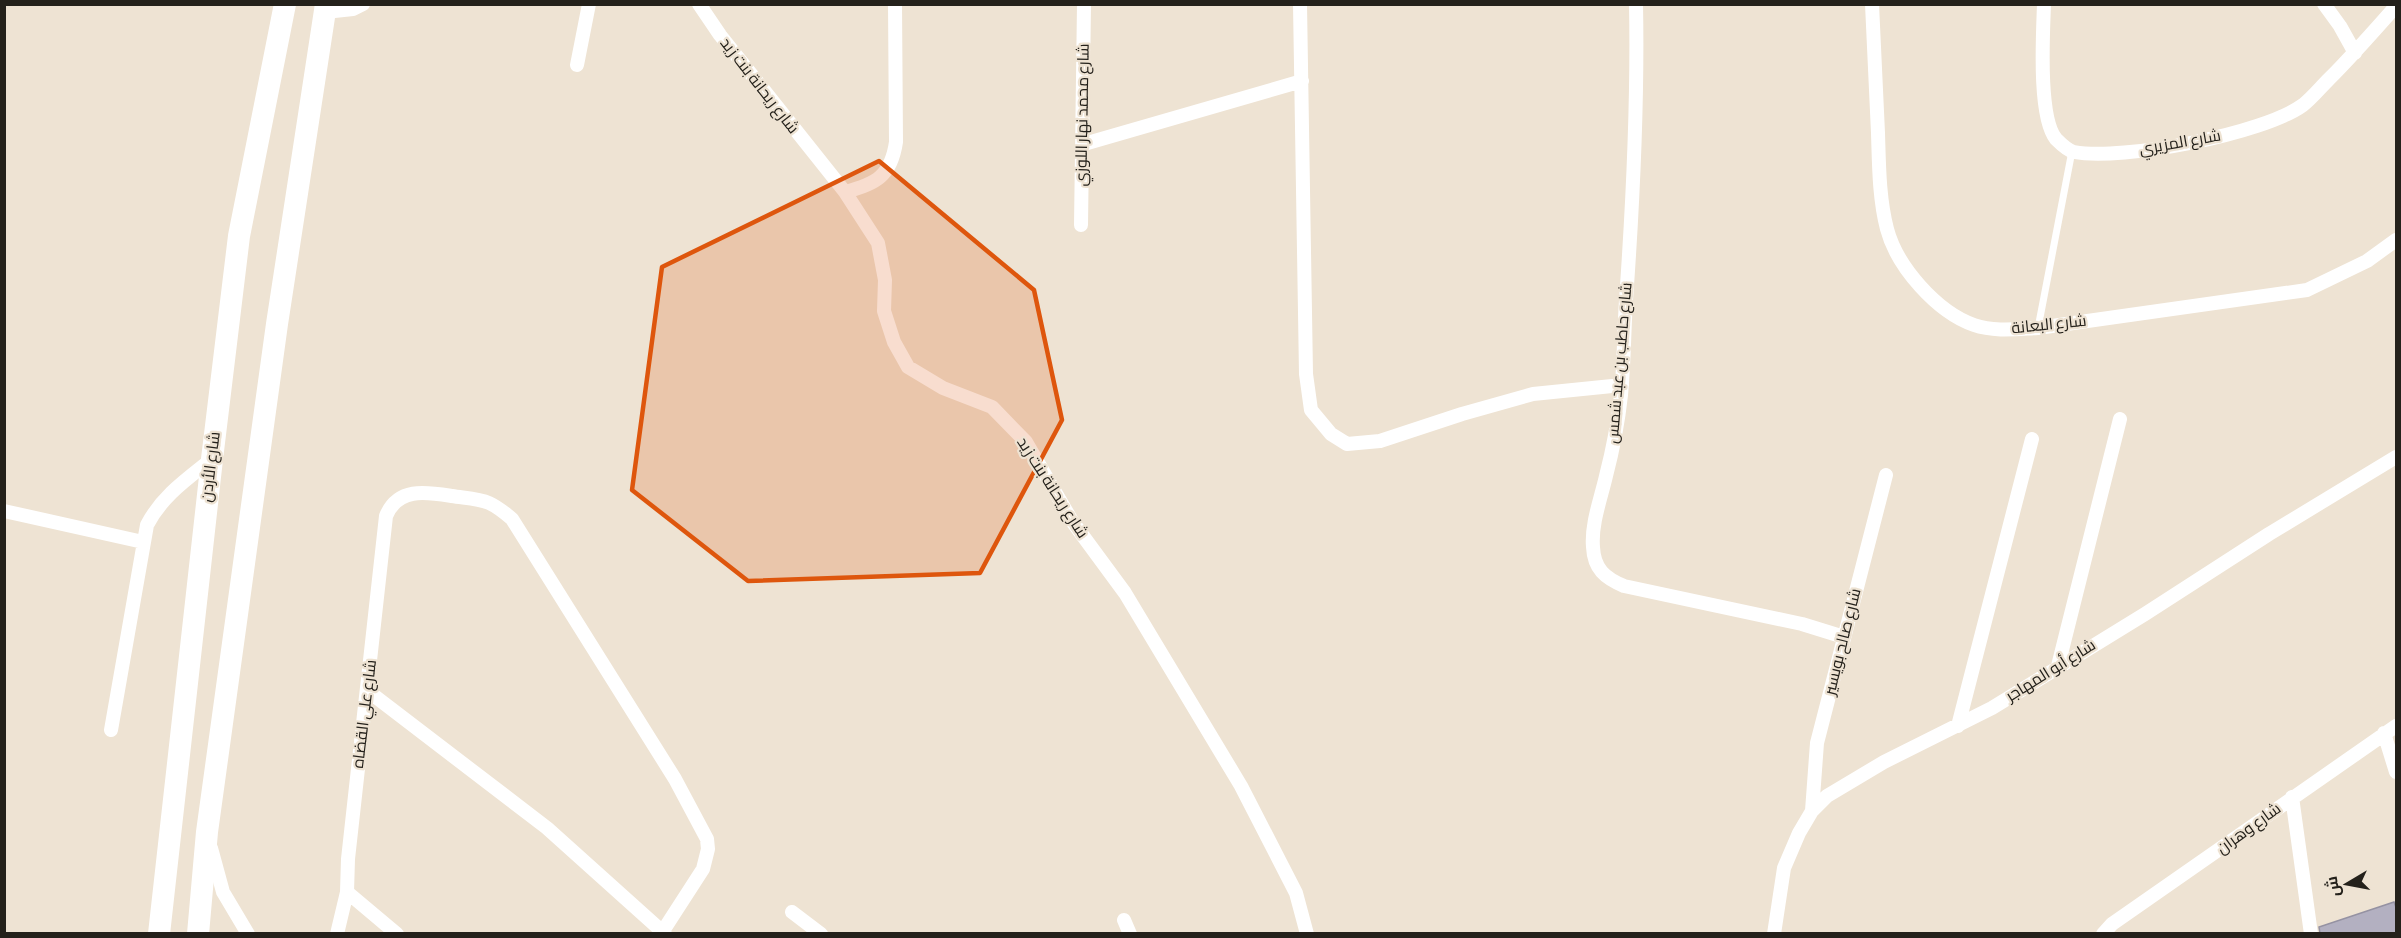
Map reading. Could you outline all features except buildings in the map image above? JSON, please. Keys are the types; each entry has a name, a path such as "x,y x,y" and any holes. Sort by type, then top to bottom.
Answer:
{"highway":[{"name":"شارع الأردن","path":"159,933 239,236 285,4"},
{"path":"198,933 207,832 277,324 326,8"}],"street":[{"path":"326,8 353,9 363,4"},
{"path":"577,65 589,4"},
{"name":"شارع ريحانة بنت زيد","path":"699,4 727,45 845,192 878,243 885,280 884,311 894,342 908,367 943,388 992,407 1026,442 1072,520 1125,593 1240,786 1296,893 1307,933"},
{"path":"845,192 877,181 886,172 894,155 896,142 895,4"},
{"name":"شارع محمد نهار اللوزي","path":"1081,225 1084,144 1084,4"},
{"path":"1300,4 1306,374 1311,410 1331,434 1347,444 1380,441 1533,394 1622,385"},
{"name":"شارع حاطب بن عبد شمس","path":"1636,4 1638,78 1636,156 1622,385 1616,435 1594,527 1592,545 1594,561 1600,573 1624,586 1778,619 1844,637"},
{"name":"شارع البعانة","path":"1872,4 1880,184 1887,230 1897,255 1909,274 1956,316 1975,325 1998,329 2038,328 2307,290 2367,261 2397,240"},
{"path":"2044,4 2043,65 2048,121 2056,138 2072,152"},
{"path":"2324,4 2355,53"},
{"name":"شارع المزيري","path":"2072,152 2106,154 2163,147 2219,137 2274,121 2303,105 2355,53 2397,6"},
{"path":"1084,144 1302,81"},
{"path":"2058,666 2120,419"},
{"path":"1958,726 2032,439"},
{"name":"شارع أبو المهاجر","path":"1774,933 1785,868 1799,833 1812,811 1843,786 1884,762 1992,708 2145,615 2269,534 2397,457"},
{"path":"111,730 143,542 151,518 166,496 212,459"},
{"name":"شارع صالح بويسير","path":"1812,811 1817,743 1886,475"},
{"name":"شارع علي القضاه","path":"337,933 347,892 351,826 386,516 390,506 406,494 420,491 481,500 497,507 512,519 669,769 703,829 708,849 703,869 663,933"},
{"path":"4,511 143,542"},
{"path":"368,691 547,828 663,933"},
{"name":"شارع وهران","path":"2103,933 2112,924 2292,797 2397,726"},
{"path":"2384,733 2397,772"},
{"path":"2292,797 2311,933"},
{"path":"207,832 223,892 248,933"},
{"path":"347,892 397,933"},
{"path":"792,912 821,933"},
{"path":"1124,920 1130,933"}],"lane":[{"path":"2038,328 2072,152"}],"highlighted area":[{"path":"879,161 1034,290 1062,420 980,573 748,581 632,490 662,267"}]}
